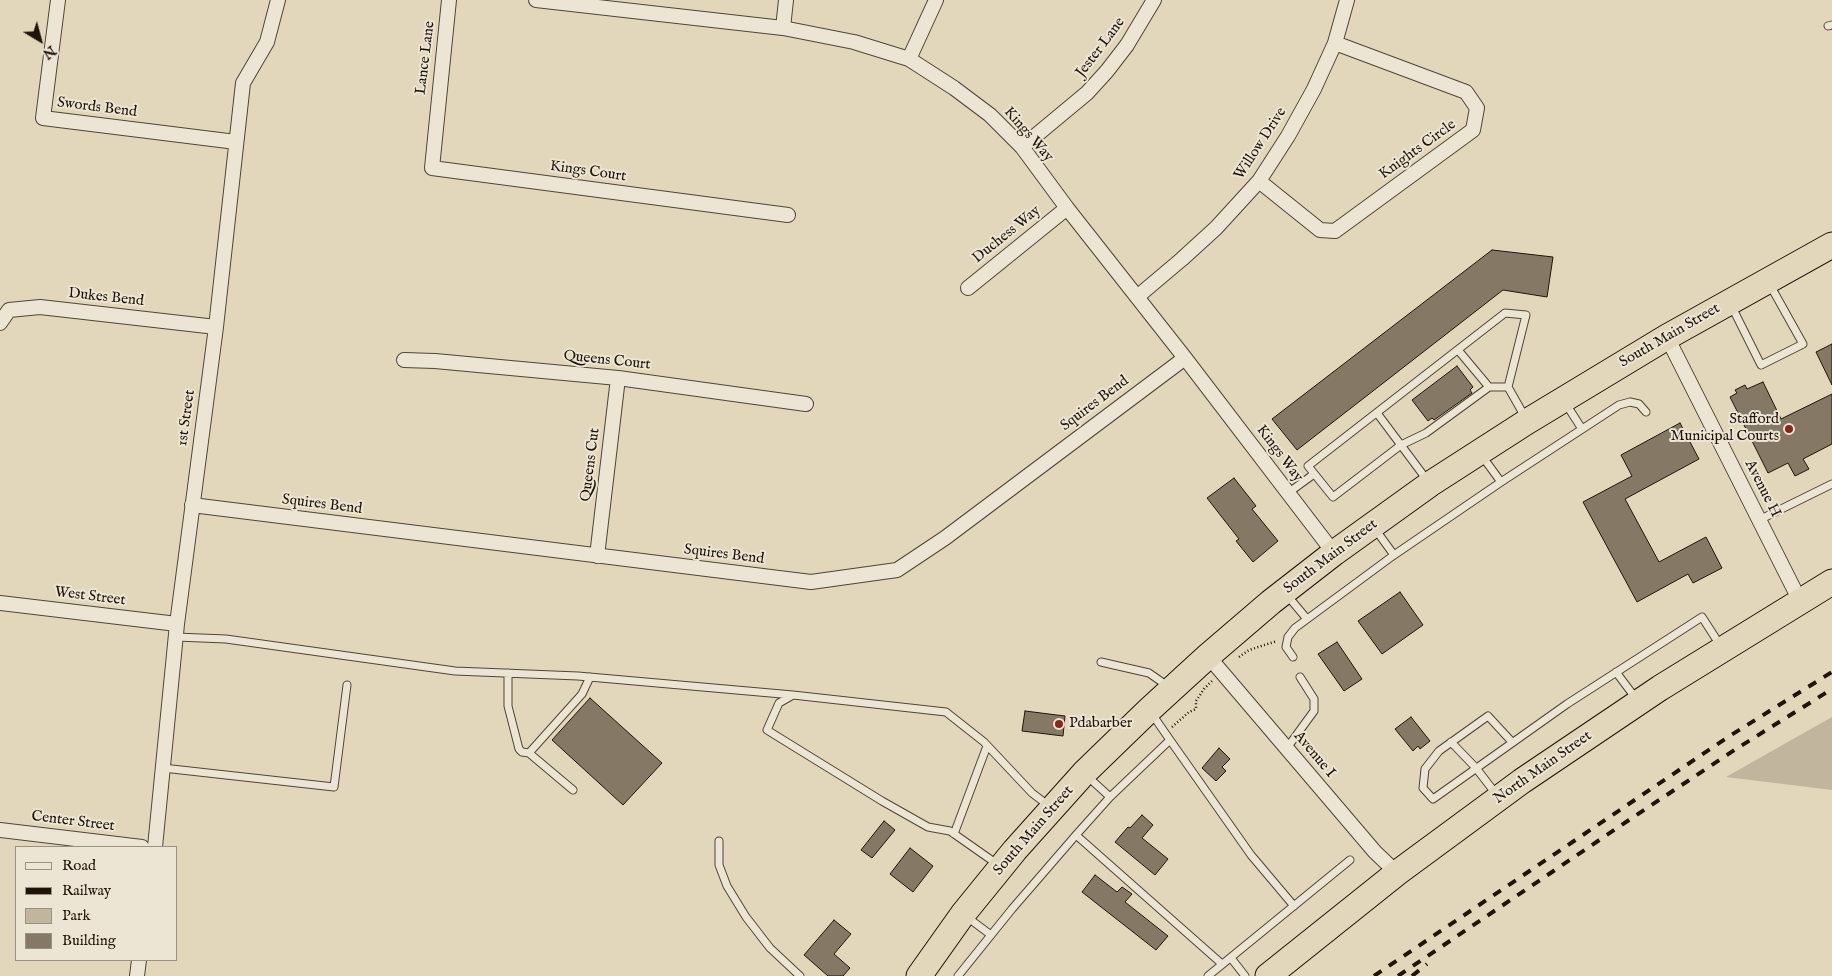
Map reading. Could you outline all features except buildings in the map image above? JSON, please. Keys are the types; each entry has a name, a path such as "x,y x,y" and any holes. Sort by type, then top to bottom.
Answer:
{"highway":[{"name":"South Main Street","path":"919,976 963,914 1084,773 1171,689 1284,592 1334,553 1430,484 1528,421 1667,337 1832,245"},
{"name":"North Main Street","path":"1268,976 1396,873 1499,798 1638,703 1832,582"}],"street":[{"name":"Swords Bend","path":"58,0 42,118 236,142"},
{"name":"1st Street","path":"155,846 176,630 216,327 243,83 267,42 278,0"},
{"name":"Lance Lane","path":"436,120 450,0"},
{"name":"Kings Way","path":"536,0 615,4 783,28 854,42 909,59 954,88 990,115 1022,147 1334,553"},
{"path":"783,28 786,0"},
{"path":"909,59 936,0"},
{"name":"Jester Lane","path":"1022,147 1087,93 1108,71 1127,45 1154,0"},
{"name":"Willow Drive","path":"1137,297 1216,228 1259,181 1288,136 1314,89 1335,43 1347,0"},
{"name":"Knights Circle","path":"1259,181 1320,230 1335,231 1472,130 1477,108 1466,92 1335,43"},
{"name":"Kings Court","path":"436,120 432,168 788,215"},
{"name":"Duchess Way","path":"968,288 1067,208"},
{"name":"Dukes Bend","path":"0,323 8,310 40,307 216,327"},
{"name":"Avenue H","path":"1667,337 1800,601"},
{"name":"Squires Bend","path":"192,505 811,582 897,570 945,538 1185,358"},
{"name":"Queens Court","path":"404,360 435,361 618,378 806,404"},
{"name":"Queens Cut","path":"597,556 618,378"},
{"name":"West Street","path":"0,603 176,630"},
{"name":"Avenue I","path":"1208,656 1375,852 1396,873"},
{"name":"Center Street","path":"0,830 134,846"},
{"path":"137,976 139,961"}],"lane":[{"path":"1730,302 1761,364 1803,344 1768,281"},
{"path":"1508,387 1489,387 1426,433 1401,445 1333,497 1308,466 1505,313 1526,315 1508,387 1528,421"},
{"path":"1458,350 1489,387"},
{"path":"1563,399 1582,429"},
{"path":"1293,656 1286,647 1288,637 1307,618 1394,555 1501,482 1620,405 1630,402 1639,404 1646,412"},
{"path":"1377,413 1430,484"},
{"path":"1480,452 1501,482"},
{"path":"1288,493 1314,474"},
{"path":"1759,520 1832,484"},
{"path":"1372,526 1394,555"},
{"path":"1284,592 1307,618"},
{"path":"1512,742 1488,716 1438,751 1425,769 1423,788 1433,799 1512,742 1702,616 1722,650"},
{"path":"176,630 226,639 455,671 590,677 793,695 946,712 987,746 1032,793 1052,809"},
{"path":"1101,662 1149,673 1171,689"},
{"path":"1616,672 1638,703"},
{"path":"508,673 508,706 520,749 522,752 528,753 573,790"},
{"path":"528,753 582,694 590,677"},
{"path":"1287,748 1314,711 1314,698 1300,677"},
{"path":"163,768 334,787 347,685"},
{"path":"793,695 779,703 767,730 882,802 928,826 950,831 1002,867"},
{"path":"1149,710 1251,856 1294,906"},
{"path":"958,976 1110,797 1170,740"},
{"path":"1451,742 1476,768 1499,798"},
{"path":"954,834 987,746"},
{"path":"1084,773 1110,797"},
{"path":"1076,835 1222,964"},
{"path":"719,841 719,865 728,886 746,917 770,948 800,976"},
{"path":"1208,976 1350,860"},
{"path":"963,914 991,935"},
{"path":"1231,958 1245,976"}],"green space":[{"path":"1832,717 1832,790 1726,777"}],"railway":[{"path":"1374,976 1728,737 1832,672"},
{"path":"1398,976 1736,749 1832,689"},
{"path":"1412,976 1427,964"}],"place":[{"name":"Stafford Municipal Courts","path":"1789,429"},
{"name":"Pdabarber","path":"1059,724"}]}
